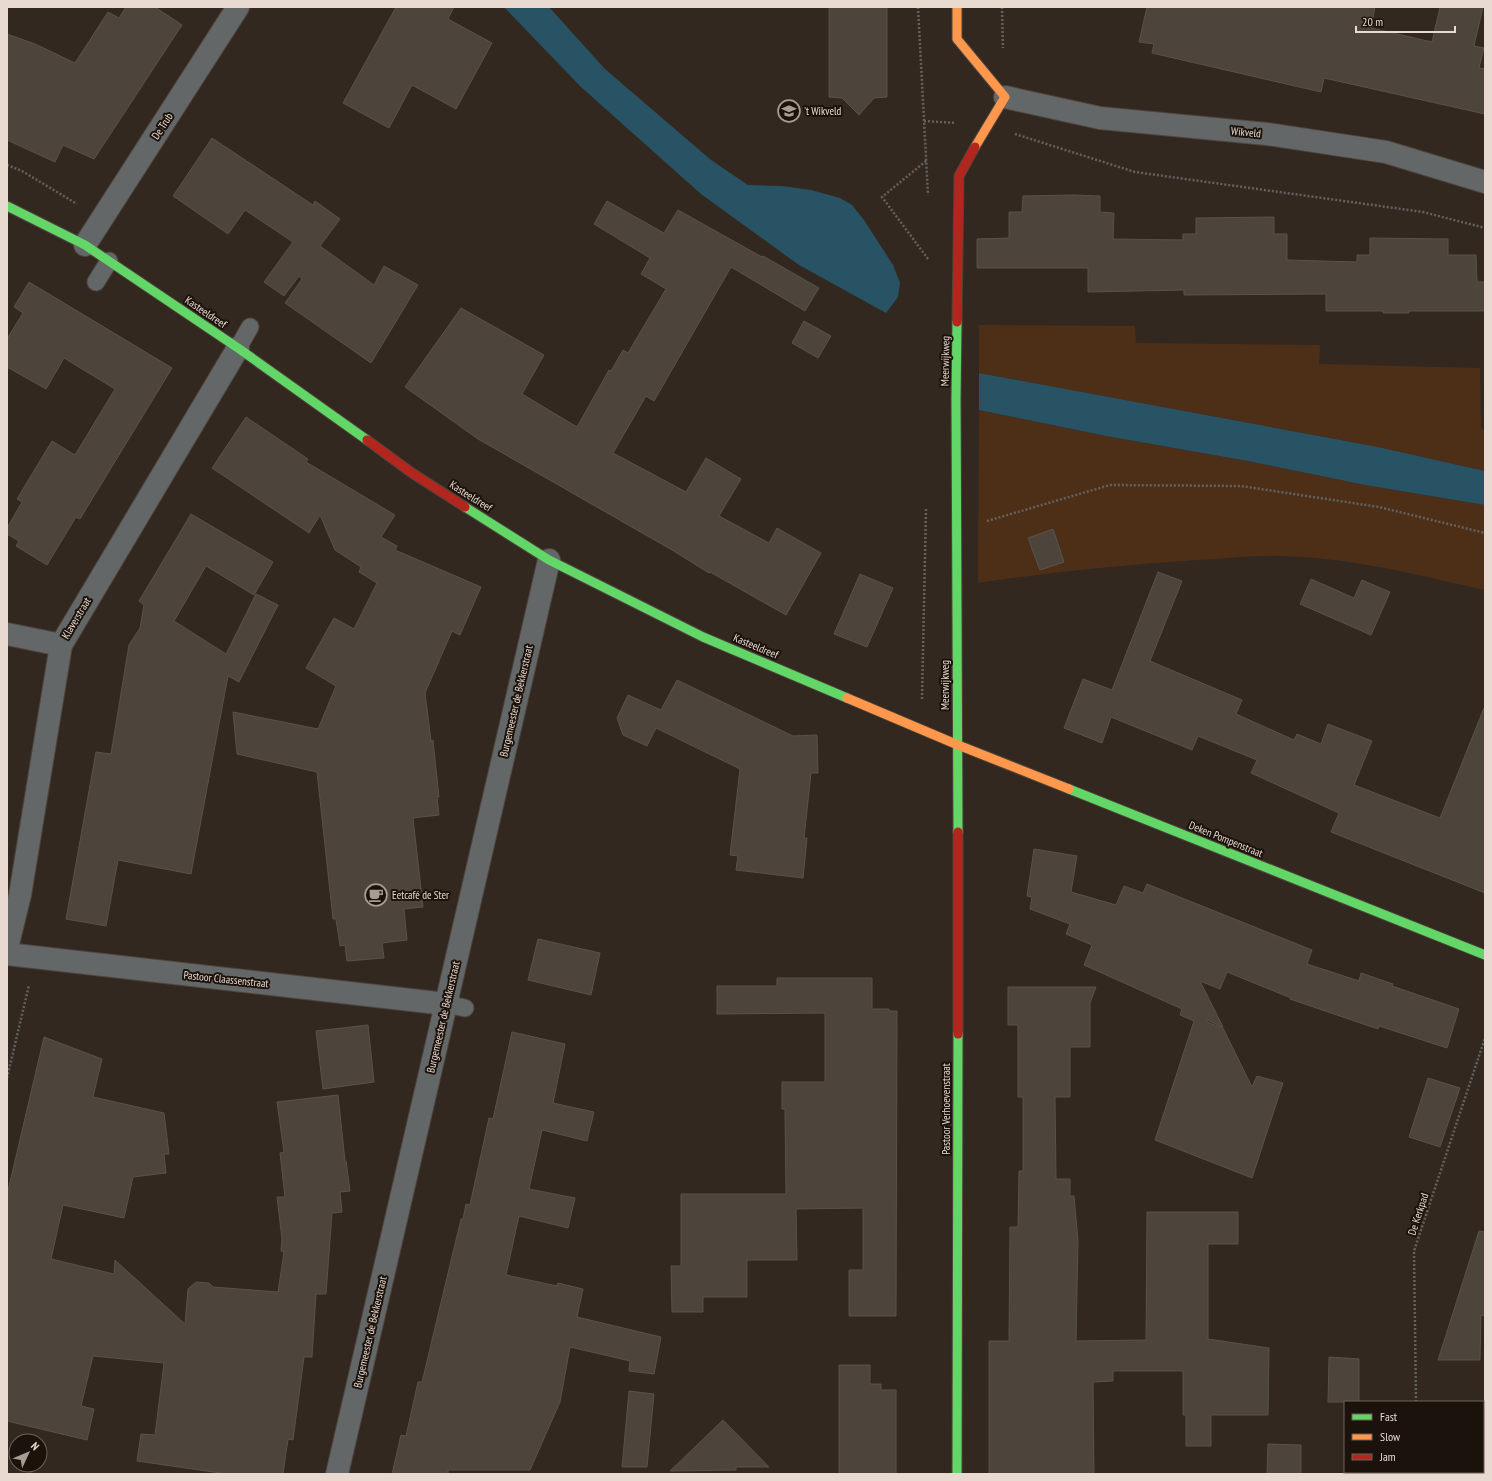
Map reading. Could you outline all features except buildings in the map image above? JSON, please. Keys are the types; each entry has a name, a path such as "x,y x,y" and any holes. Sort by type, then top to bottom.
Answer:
{"street":[{"name":"De Trub","path":"85,245 238,7"},
{"path":"957,7 957,39 1004,96"},
{"name":"Meerwijkweg","path":"958,745 956,398 959,176 1004,96"},
{"name":"Wikveld","path":"1004,96 1100,118 1267,134 1386,152 1485,182"},
{"name":"Kasteeldreef","path":"7,206 85,245 238,348 412,473 549,560 703,637 958,745"},
{"name":"Klaverstraat","path":"7,948 20,895 61,645 238,348"},
{"name":"Burgemeester de Bekkerstraat","path":"337,1474 455,1006 549,560"},
{"path":"7,634 61,645"},
{"name":"Deken Pompenstraat","path":"958,745 1485,955"},
{"name":"Pastoor Verhoevenstraat","path":"958,745 958,1474"},
{"name":"Pastoor Claassenstraat","path":"7,954 455,1006"}],"lane":[{"path":"96,282 109,262"},
{"path":"238,348 250,327"}],"path":[{"path":"924,121 987,125 1135,172 1423,212 1485,228"},
{"path":"926,160 882,197 931,262"},
{"path":"7,165 22,171 101,219"},
{"path":"987,521 1110,485 1241,486 1380,507 1485,533"},
{"path":"7,1078 36,957"},
{"name":"De Kerkpad","path":"1416,1401 1414,1251 1485,1038"}],"shaded area":[{"path":"979,325 1135,326 1136,343 1320,345 1319,364 1480,368 1481,427 1485,432 1485,471 1378,447 979,373"},
{"path":"979,410 1106,436 1248,461 1365,485 1485,505 1485,590 1357,563 1305,557 1269,556 1115,567 1033,575 978,583"}],"water":[{"path":"504,7 549,7 605,69 711,160 748,185 782,186 811,190 840,198 852,205 864,220 893,265 900,283 898,297 886,313 799,265 701,194 581,87"},
{"path":"979,373 1378,447 1485,471 1485,505 1365,485 1248,461 1106,436 979,410"}],"traffic: fast":[{"path":"7,206 85,245 238,348 367,440"},
{"path":"957,322 958,832"},
{"path":"465,507 549,560 703,637 847,698"},
{"path":"1069,789 1485,955"},
{"path":"957,1474 958,1034"}],"traffic: slow":[{"path":"957,7 957,39 1005,97 975,147"},
{"path":"847,698 958,745 1069,789"}],"traffic: jam":[{"path":"957,322 959,176 975,147"},
{"path":"367,440 412,473 465,507"},
{"path":"958,832 958,1034"}],"place":[{"name":"'t Wikveld","path":"789,111"},
{"name":"Eetcafé de Ster","path":"376,895"}]}
